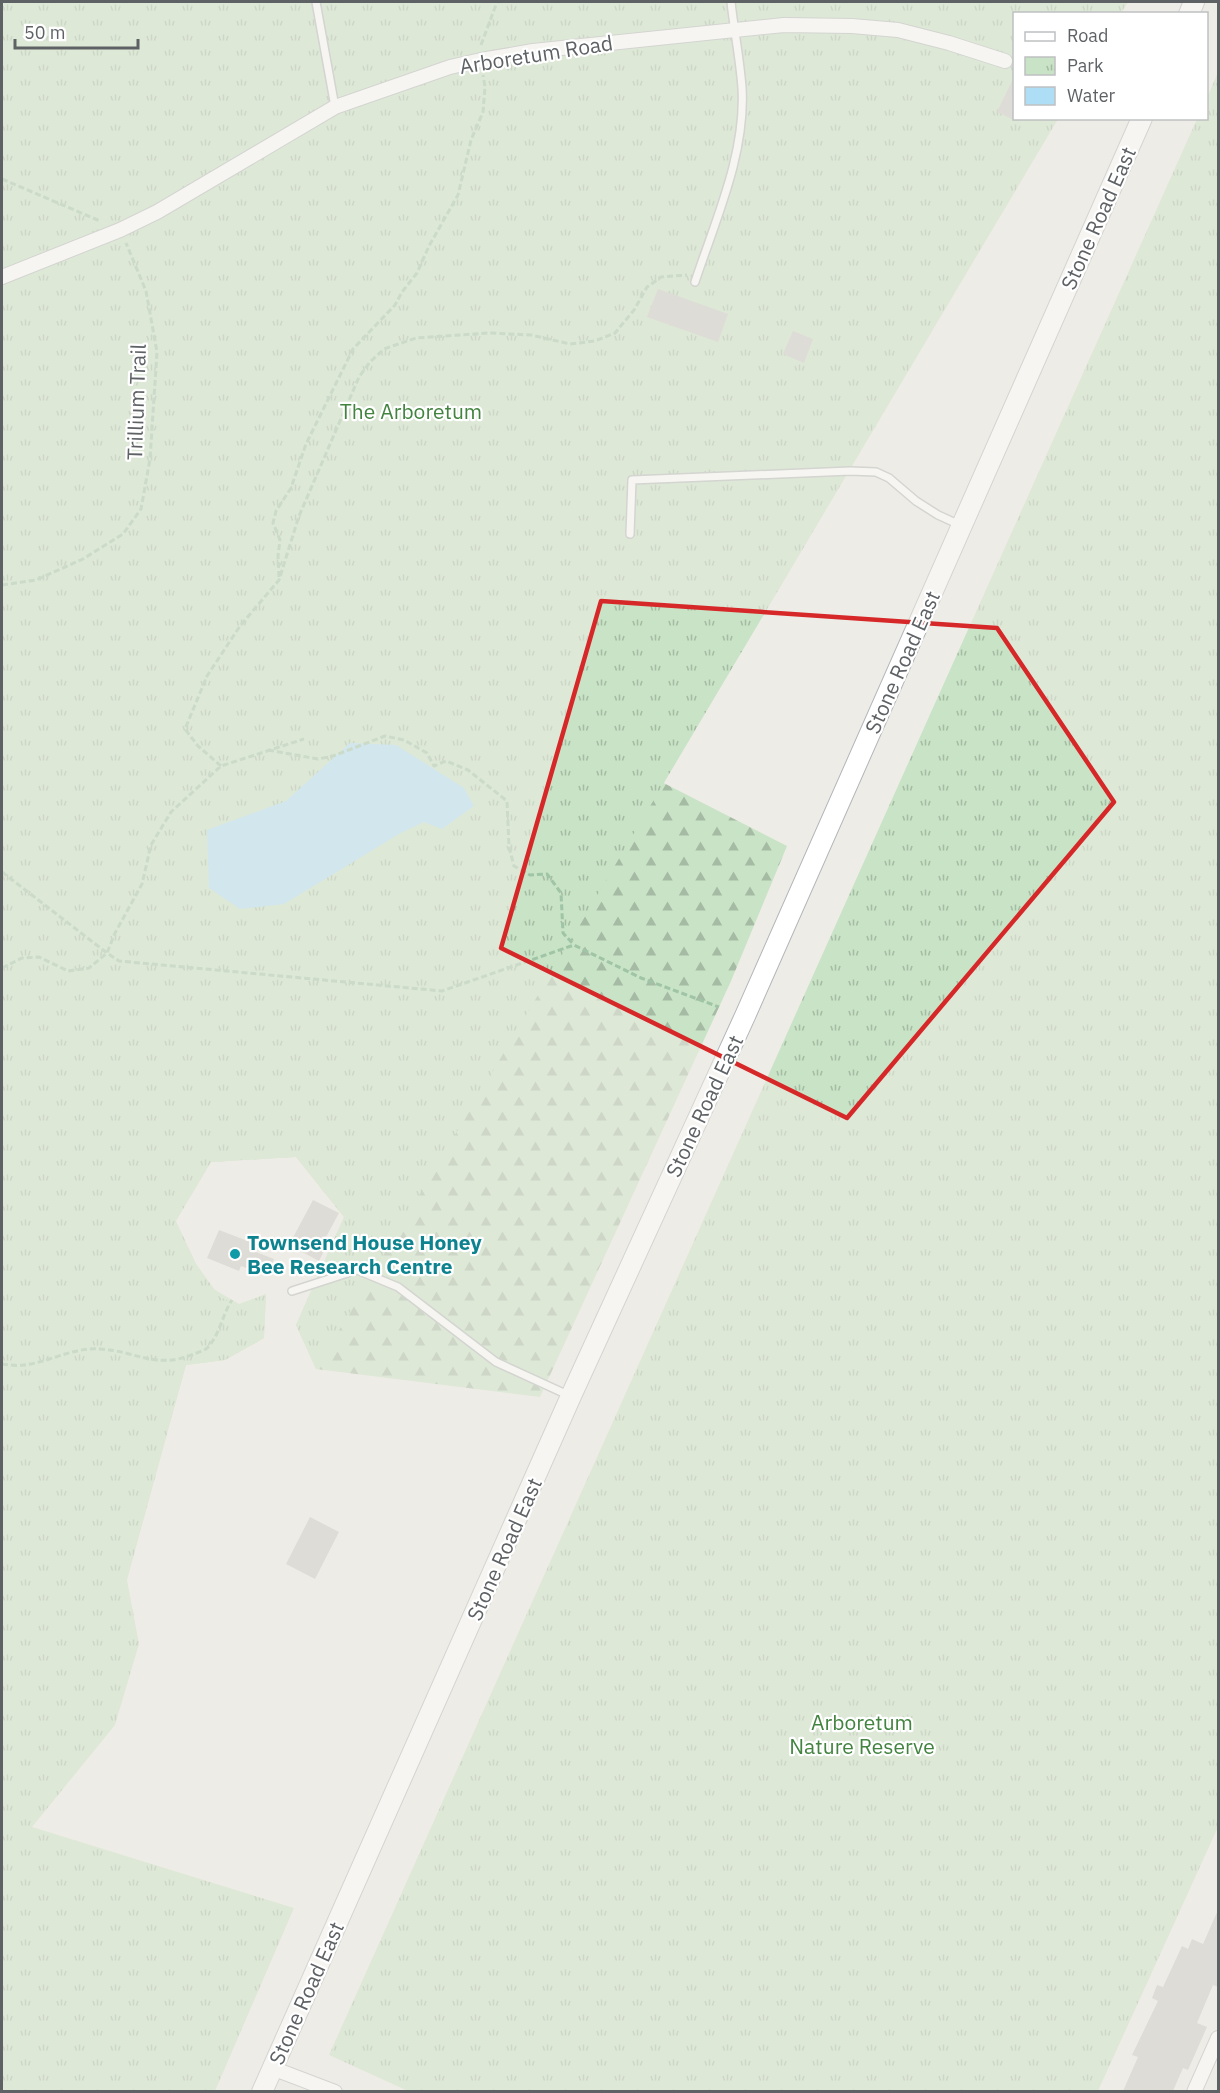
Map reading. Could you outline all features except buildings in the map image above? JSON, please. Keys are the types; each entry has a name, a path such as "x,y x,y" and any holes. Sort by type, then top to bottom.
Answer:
{"main road":[{"name":"Stone Road East","path":"262,2091 572,1396 745,1016 1141,120"}],"street":[{"name":"Arboretum Road","path":"2,278 120,230 187,196 335,107 450,67 481,60 533,51 795,25 898,30 1005,61"},
{"path":"1194,2091 1218,2038"},
{"path":"272,2068 335,2091"}],"lane":[{"path":"316,2 335,107"},
{"path":"695,282 725,195 739,140 742,89 731,2"},
{"path":"630,534 632,480 850,471 876,472 889,478 916,501 962,526"},
{"path":"292,1291 357,1270 398,1287 496,1362 572,1396"}],"path":[{"path":"279,580 279,540 273,523 276,511 291,488 306,444 353,349 396,305 402,292 417,273 429,246 458,195 471,140 483,112 485,87 480,46 497,2"},
{"path":"2,179 120,230"},
{"name":"Trillium Trail","path":"2,585 36,580 83,559 123,534 141,509 150,459 157,352 146,291 120,230"},
{"path":"221,766 198,746 185,729 207,676 240,626 279,580 299,516 359,377 370,362 384,349 416,338 489,333 531,335 570,344 596,341 615,333 634,310 647,287 661,277 698,273"},
{"path":"268,750 318,759 333,756 385,736 404,740 427,753 434,766 446,761 468,770 507,801 509,847 514,866 530,875 547,874 561,893 563,933 574,945 641,978 719,1006"},
{"path":"2,968 22,958 39,957 68,971 89,968 106,953 142,884 151,845 171,812 221,766 304,739"},
{"path":"2,872 119,961 442,991 574,945"},
{"path":"2,1364 24,1365 70,1352 99,1349 162,1361 185,1358 206,1349 220,1327 225,1310 232,1300"}],"highlighted area":[{"path":"601,601 997,628 1114,802 847,1118 501,948"}],"green space":[{"name":"The Arboretum","path":"2,2 1128,2 1122,12 1013,12 1013,120 1057,120 316,1369 296,1325 344,1217 296,1157 211,1162 176,1221 196,1264 220,1297 238,1305 266,1294 264,1338 225,1360 186,1365 127,1580 139,1644 115,1725 32,1827 294,1908 215,2091 2,2092"},
{"name":"Arboretum Nature Reserve","path":"1218,72 1218,1827 1098,2091 408,2091 329,2055 1197,120 1208,120 1208,96"},
{"path":"2,622 646,774 787,846 731,981 540,1397 316,1369 296,1325 344,1217 296,1157 211,1162 175,1221 196,1264 212,1288 239,1304 266,1294 264,1338 225,1360 186,1365 144,1515"}],"water":[{"path":"350,743 396,745 464,788 474,806 442,829 424,822 399,834 284,904 240,909 209,888 207,830 286,801"}],"place":[{"name":"Townsend House Honey Bee Research Centre","path":"235,1254"}]}
